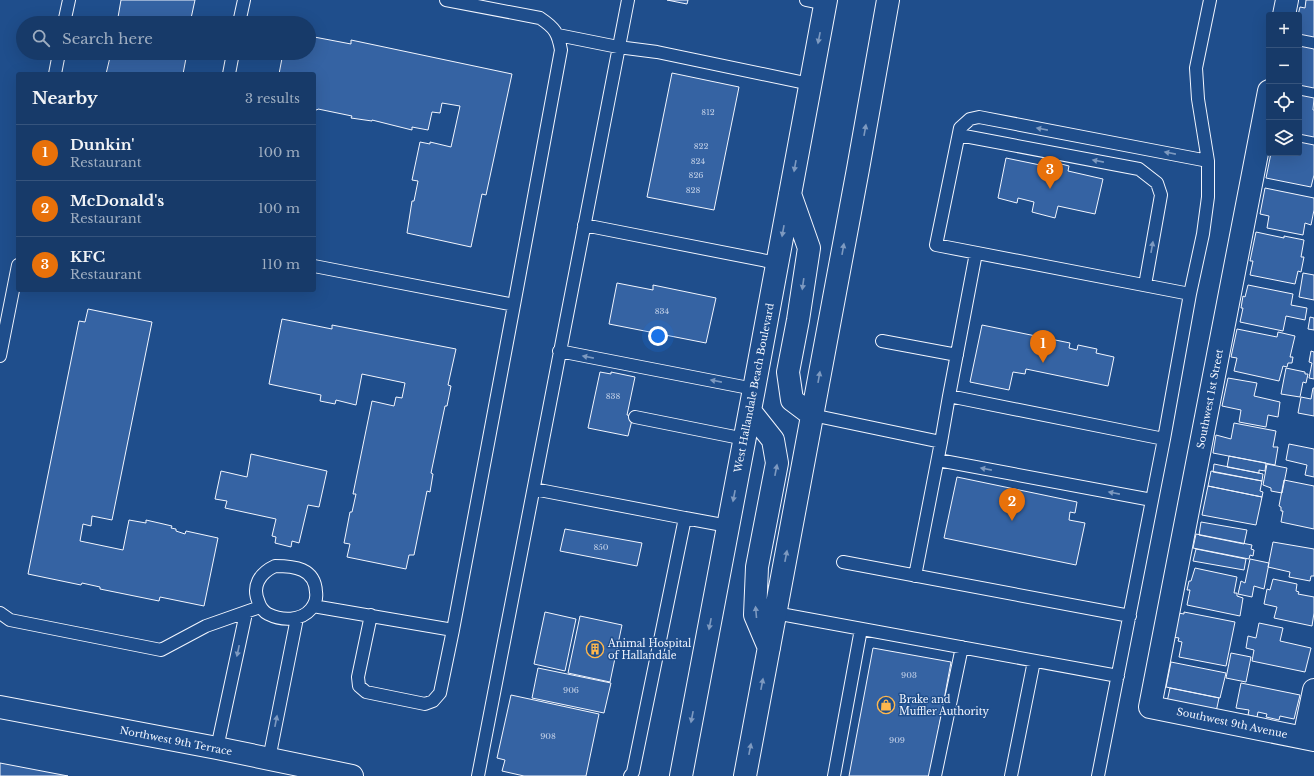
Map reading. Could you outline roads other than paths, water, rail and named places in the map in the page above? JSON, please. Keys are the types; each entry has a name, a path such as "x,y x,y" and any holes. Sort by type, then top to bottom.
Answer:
{"main road":[{"path":"745,776 888,0"},
{"path":"1285,12 1287,0"},
{"name":"West Hallandale Beach Boulevard","path":"681,776 810,84 819,1"},
{"name":"Southwest 1st Street","path":"1150,706 1266,107"},
{"path":"790,192 809,248 788,372 792,400 812,415"},
{"path":"750,411 773,440 777,463 757,567 755,615 769,648"},
{"path":"1309,739 1314,690"},
{"name":"Southwest 9th Avenue","path":"1150,706 1309,739"},
{"name":"Northwest 9th Terrace","path":"0,707 217,748 339,775"}],"lane":[{"path":"66,16 69,0"},
{"path":"241,16 244,0"},
{"path":"371,615 358,676 359,686 366,692 424,704 433,701 440,693 453,630 561,50 558,35 550,25 540,18 446,0"},
{"path":"478,776 628,0"},
{"path":"1098,776 1204,227 1208,197 1208,161 1198,99 1196,68 1210,0"},
{"path":"558,35 618,47 657,52 810,84"},
{"path":"54,72 57,60"},
{"path":"229,72 232,60"},
{"path":"1190,294 936,245 960,131 970,119 979,117 1208,161"},
{"path":"960,131 1139,170 1157,183 1161,195 1145,285"},
{"path":"584,224 777,263"},
{"path":"915,576 976,253"},
{"path":"316,266 514,305"},
{"path":"0,356 16,275"},
{"path":"882,341 957,355"},
{"path":"559,351 754,389"},
{"path":"949,396 1164,439"},
{"path":"812,415 941,442"},
{"path":"635,417 745,439"},
{"path":"938,460 1152,500"},
{"path":"534,489 728,526"},
{"path":"630,776 633,772 685,518"},
{"path":"843,562 1130,616"},
{"path":"275,566 289,566 304,570 312,577 316,586 317,597 313,606 306,614 297,618 282,618 268,614 260,607 256,598 255,588 259,578 266,571 275,566"},
{"path":"313,606 453,630"},
{"path":"0,613 10,620 161,650 206,626 260,607"},
{"path":"217,748 246,613"},
{"path":"775,613 1118,676"},
{"path":"269,760 297,618"},
{"path":"834,776 861,629"},
{"path":"935,776 962,647"},
{"path":"1011,776 1034,660"}],"place":[{"name":"KFC","path":"1050,189"},
{"name":"Dunkin'","path":"1043,363"},
{"name":"McDonald's","path":"1012,521"},
{"name":"Animal Hospital of Hallandale","path":"595,649"},
{"name":"Brake and Muffler Authority","path":"886,705"}]}
